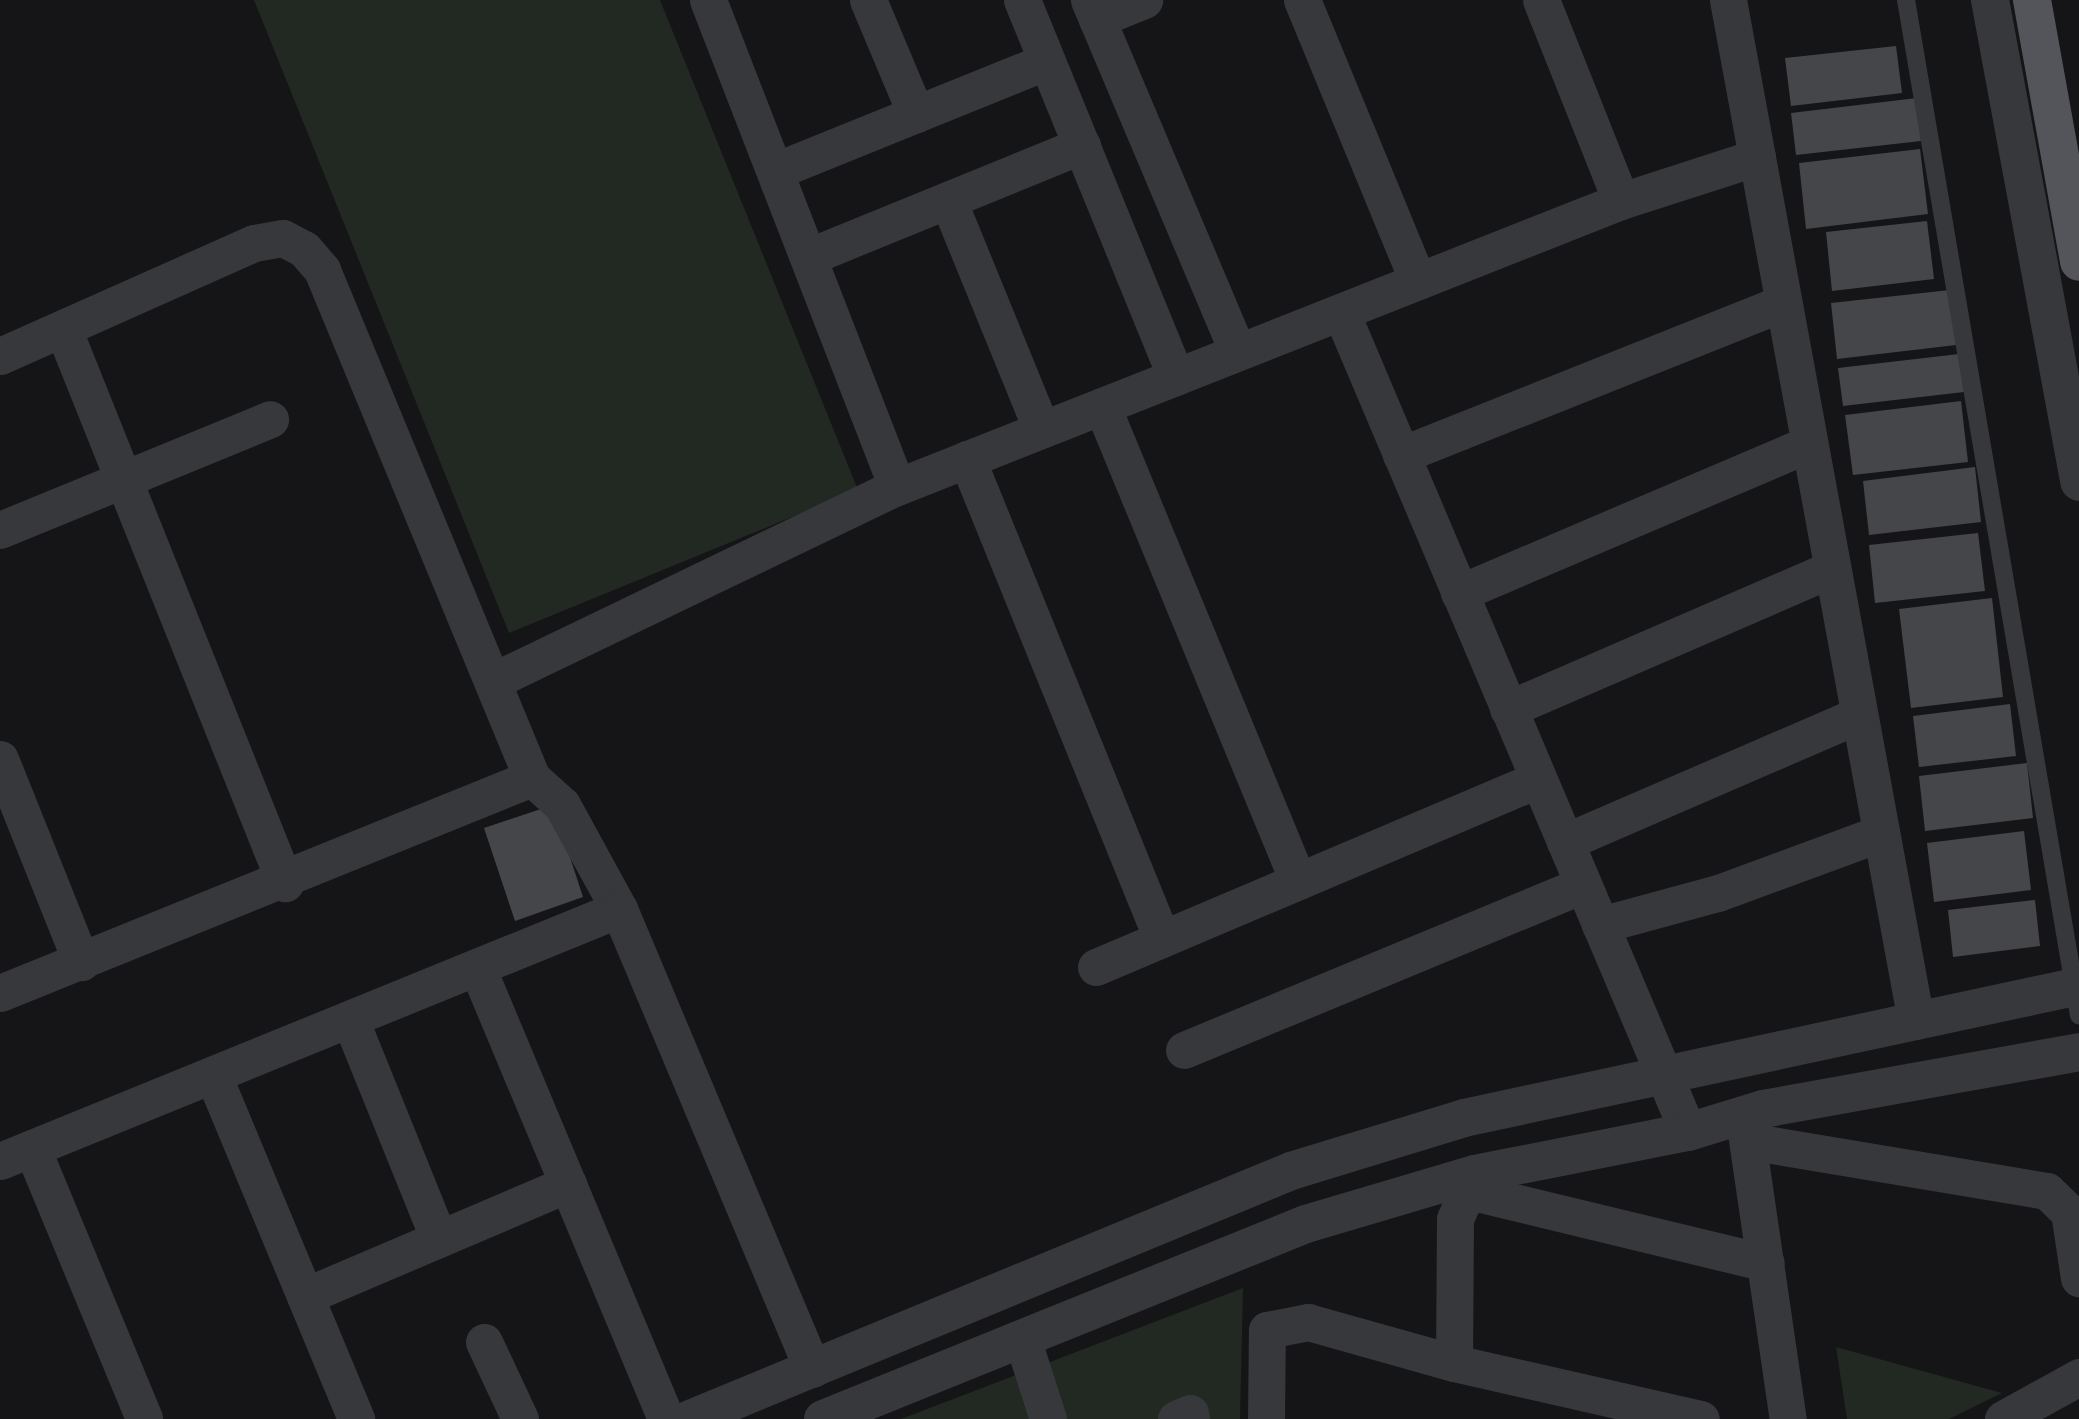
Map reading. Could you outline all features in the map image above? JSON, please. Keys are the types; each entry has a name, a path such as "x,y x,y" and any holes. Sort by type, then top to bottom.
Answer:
{"main road":[{"path":"2032,0 2079,262"}],"street":[{"path":"709,0 897,487"},
{"path":"868,0 916,114"},
{"path":"1022,0 1176,377"},
{"path":"1144,0 1093,9 1238,352"},
{"path":"1302,0 1418,281"},
{"path":"1541,0 1621,201"},
{"path":"1728,0 1916,1021"},
{"path":"1990,0 2071,401 2079,482"},
{"path":"775,171 1047,61"},
{"path":"808,257 1082,145"},
{"path":"494,681 897,487 1621,201 1757,157"},
{"path":"948,200 1042,430"},
{"path":"0,356 64,331 254,243 283,238 304,249 322,270 532,778 562,805 619,909 812,1369"},
{"path":"1401,455 1783,303"},
{"path":"1341,312 1688,1132"},
{"path":"64,331 120,480 285,883"},
{"path":"1102,406 1298,881"},
{"path":"0,530 270,419"},
{"path":"1459,593 1809,444"},
{"path":"967,459 1162,939"},
{"path":"1508,709 1832,569"},
{"path":"1565,842 1859,715"},
{"path":"0,759 81,962"},
{"path":"0,993 285,883 532,778"},
{"path":"1096,967 1538,779"},
{"path":"1600,925 1718,893 1881,832"},
{"path":"1184,1050 1583,885"},
{"path":"144,1419 16,1155 619,909"},
{"path":"477,967 666,1419"},
{"path":"691,1419 1291,1171 1464,1118 1916,1021 2078,993"},
{"path":"350,1019 439,1239"},
{"path":"823,1419 1306,1224 1475,1174 1688,1132 1746,1128 2079,1052"},
{"path":"213,1075 356,1419"},
{"path":"1746,1128 1788,1419"},
{"path":"1746,1128 2047,1191 2069,1212 2079,1278"},
{"path":"305,1296 568,1184"},
{"path":"1454,1363 1455,1219 1463,1200 1478,1193 1766,1263"},
{"path":"1266,1419 1263,1347 1267,1330 1308,1322 1454,1363 1701,1419"},
{"path":"1022,1338 1048,1419"},
{"path":"484,1342 520,1419"},
{"path":"2003,1419 2079,1377"},
{"path":"1176,1419 1189,1413 1191,1419"}],"lane":[{"path":"1906,0 2078,993"}],"shaded area":[{"path":"254,0 660,0 858,490 509,633"},
{"path":"1243,1288 1240,1419 901,1419"},
{"path":"1836,1347 2002,1393 1949,1419 1847,1419"}],"building":[{"path":"1896,46 1902,93 1791,106 1785,58"},
{"path":"1917,98 1921,141 1796,155 1791,113"},
{"path":"1920,149 1928,214 1806,229 1799,163"},
{"path":"1927,221 1934,279 1832,291 1826,232"},
{"path":"1950,290 1956,345 1837,359 1831,303"},
{"path":"1959,354 1964,392 1843,406 1838,368"},
{"path":"1961,401 1968,462 1853,475 1845,415"},
{"path":"1975,467 1981,522 1869,535 1863,481"},
{"path":"1978,533 1985,591 1875,603 1869,545"},
{"path":"1992,598 2003,697 1911,708 1899,609"},
{"path":"2010,704 2016,756 1919,767 1913,716"},
{"path":"2027,763 2033,818 1925,831 1919,776"},
{"path":"553,805 583,897 515,921 484,828"},
{"path":"2024,831 2031,890 1934,902 1927,843"},
{"path":"2035,900 2040,946 1953,957 1948,910"}]}
